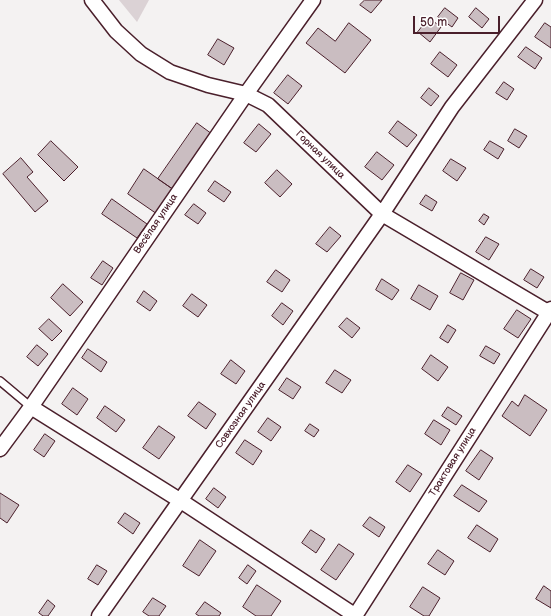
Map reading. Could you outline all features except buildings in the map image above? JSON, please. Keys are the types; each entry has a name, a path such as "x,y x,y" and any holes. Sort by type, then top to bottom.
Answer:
{"street":[{"name":"Горная улица","path":"92,0 116,31 141,54 170,72 208,85 246,94 268,105 382,214 550,312"},
{"name":"Весёлая улица","path":"0,449 31,407 246,94 313,0"},
{"name":"Совхозная улица","path":"100,616 382,214 452,107 535,0"},
{"name":"Трактовая улица","path":"356,616 550,312"},
{"path":"31,407 180,501 356,616"}],"lane":[{"path":"0,381 31,407"}],"shaded area":[{"path":"119,0 149,0 137,22"}]}
